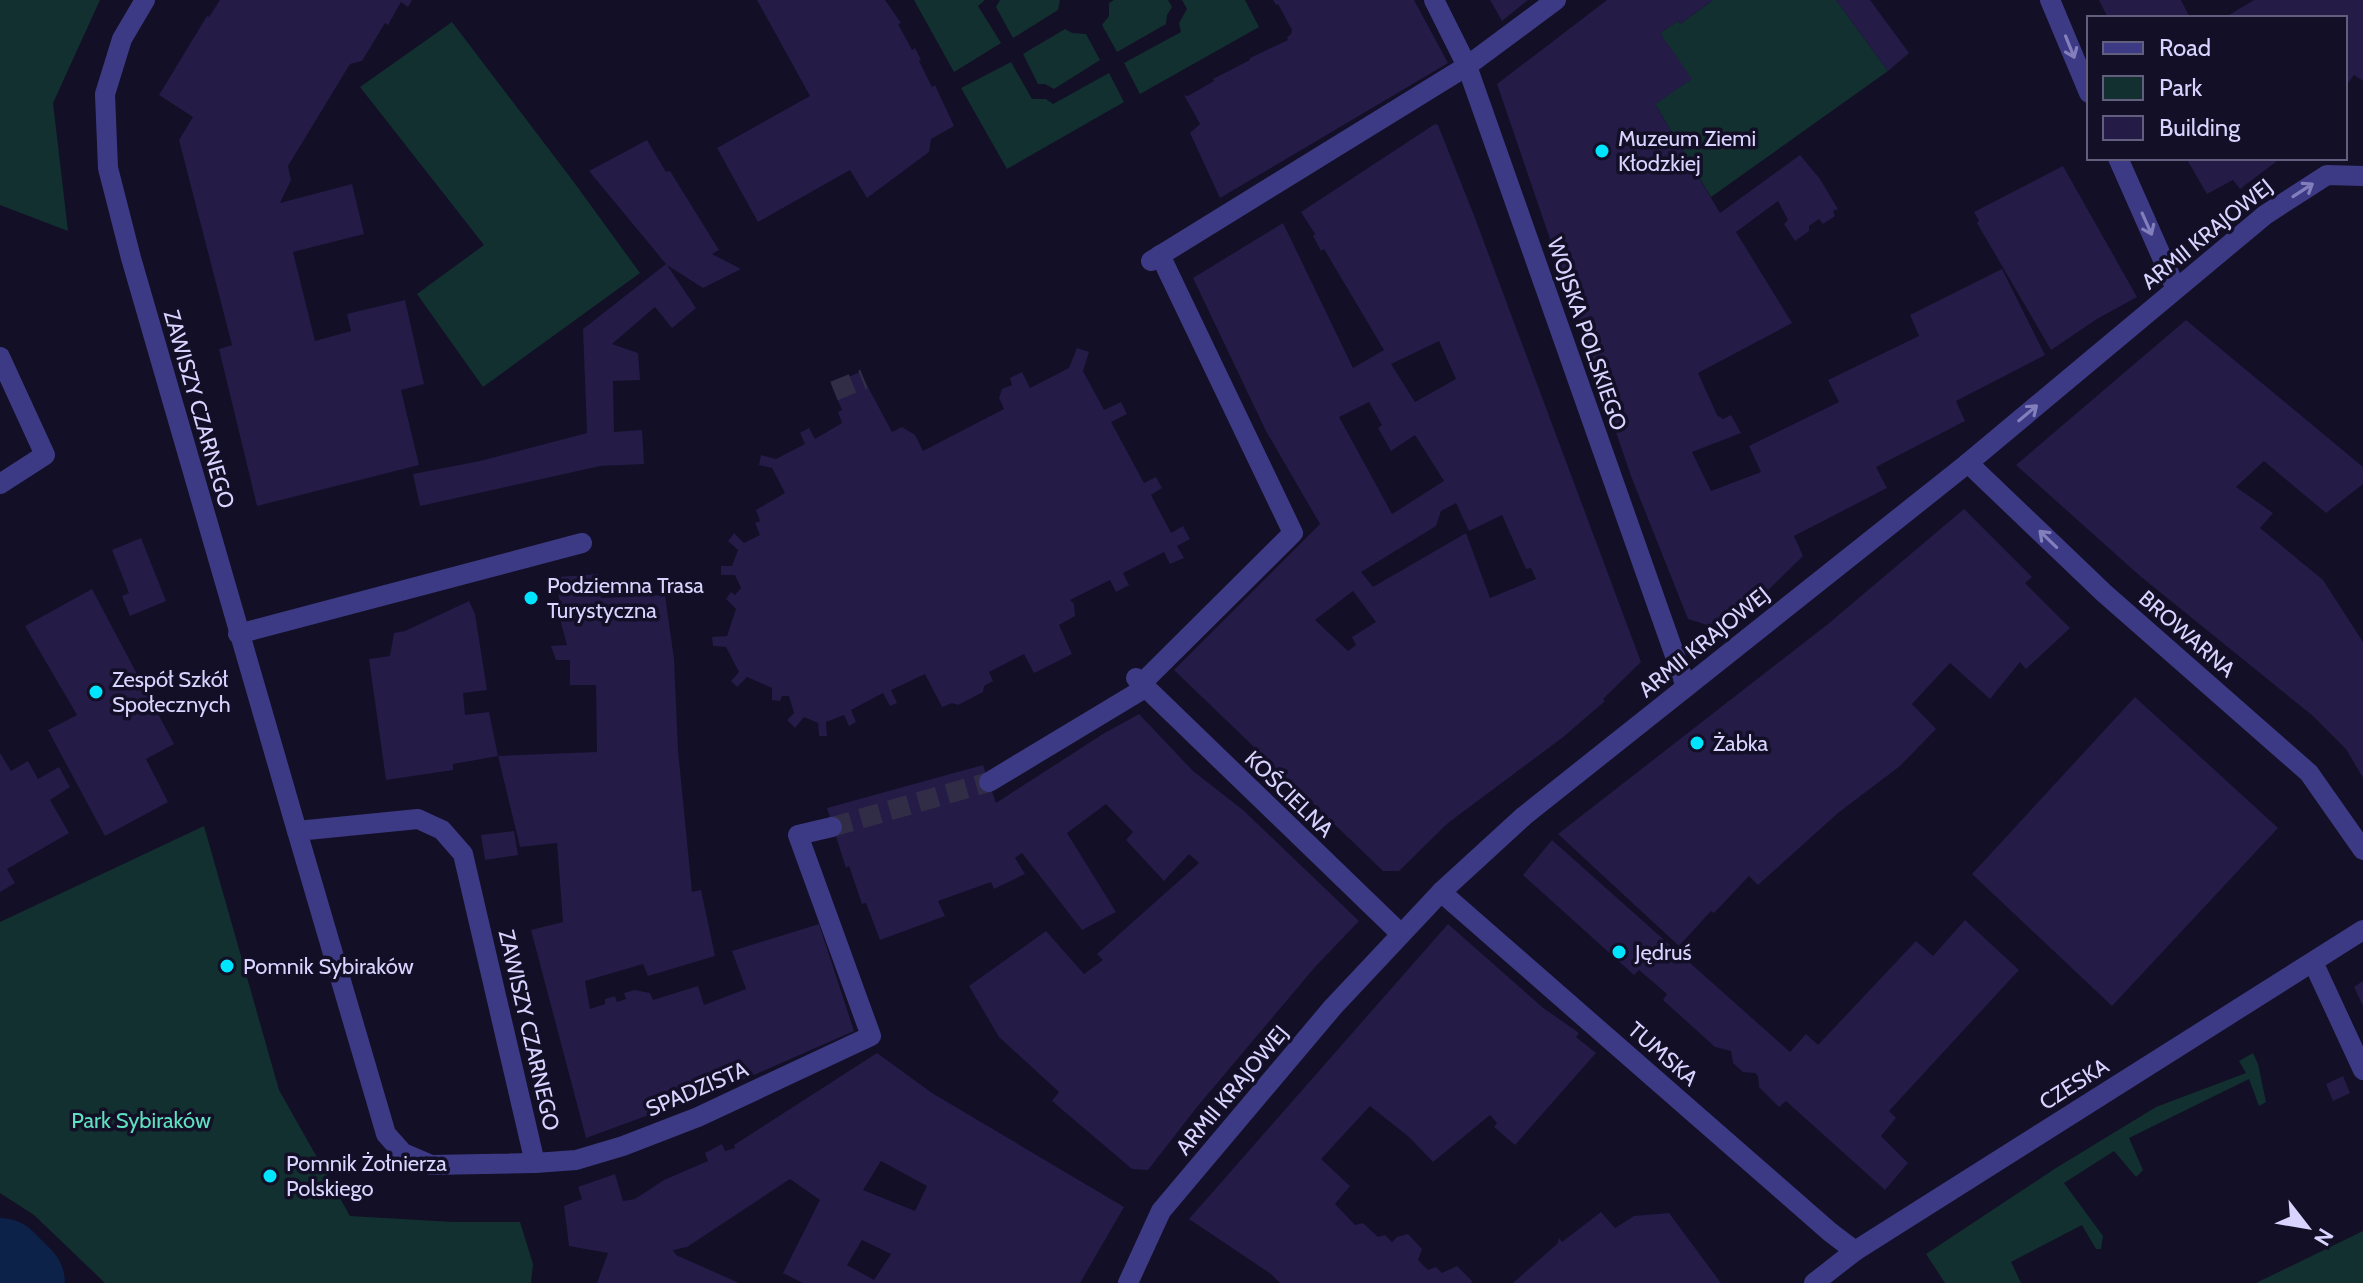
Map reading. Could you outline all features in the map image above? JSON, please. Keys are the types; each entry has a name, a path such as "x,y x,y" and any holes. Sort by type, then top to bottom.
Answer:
{"street":[{"name":"ZAWISZY CZARNEGO","path":"145,0 122,39 105,94 108,168 238,634 386,1134 403,1153 431,1165 535,1163 463,854 442,830 418,819 297,831"},
{"name":"WOJSKA POLSKIEGO","path":"1434,0 1467,66 1686,687"},
{"path":"989,782 1140,683 1293,533 1156,258 1467,66 1556,0"},
{"path":"2050,0 2087,88"},
{"path":"2119,160 2176,289"},
{"name":"ARMII KRAJOWEJ","path":"1128,1283 1161,1211 1333,1007 1441,892 1524,816 1968,463 2265,215 2327,175 2363,176"},
{"path":"0,357 45,455 0,484"},
{"name":"BROWARNA","path":"1968,463 2104,593 2309,773 2363,850"},
{"path":"238,634 582,543"},
{"name":"KOŚCIELNA","path":"1140,683 1401,934"},
{"name":"SPADZISTA","path":"535,1163 576,1160 623,1146 698,1117 871,1036 798,835 832,827"},
{"name":"TUMSKA","path":"1441,892 1855,1251"},
{"name":"CZESKA","path":"1814,1283 1855,1251 2363,930"},
{"path":"2313,962 2363,1070"}],"green space":[{"path":"0,0 100,0 53,103 68,231 0,205"},
{"path":"914,0 985,0 978,6 1001,43 954,72"},
{"path":"1000,0 1060,0 1058,10 1013,38 996,7"},
{"path":"1114,0 1168,0 1172,7 1166,24 1117,52 1102,25 1109,16 1109,3"},
{"path":"1182,0 1245,0 1259,27 1140,94 1124,63 1181,32 1179,23 1187,9"},
{"path":"1713,0 1836,0 1888,71 1711,197 1655,104 1691,79 1660,33 1678,21 1680,24"},
{"path":"452,22 640,273 483,387 417,294 484,245 360,87"},
{"path":"1065,29 1086,34 1100,60 1054,89 1038,84 1023,54"},
{"path":"1011,62 1032,99 1046,99 1053,104 1109,73 1124,102 1007,169 961,88"},
{"name":"Park Sybiraków","path":"204,826 279,1090 350,1216 520,1222 533,1264 531,1283 105,1283 34,1215 0,1193 0,922"},
{"path":"2253,1053 2266,1102 2259,1106 2249,1079 2129,1138 2143,1170 2136,1177 2114,1151 2064,1183 2103,1236 2101,1249 2096,1249 2082,1225 2011,1262 2021,1283 1945,1283 1926,1254 2056,1168 2156,1107 2246,1073 2239,1061"},
{"path":"2363,1231 2363,1283 2256,1283"}],"building":[{"path":"220,0 412,0 408,7 401,2 362,61 350,64 288,166 291,180 280,203 352,184 364,234 293,252 315,341 351,331 347,314 405,300 424,384 401,390 419,465 257,506 219,349 232,345 179,140 193,117 159,95"},
{"path":"757,0 885,0 901,23 898,24 912,50 915,48 954,126 931,139 929,152 867,198 850,170 758,222 717,148 810,96"},
{"path":"1273,0 1414,0 1448,63 1220,198 1190,133 1200,124 1184,95 1188,96 1250,58 1288,40 1292,30"},
{"path":"1490,0 1528,0 1502,21"},
{"path":"1607,0 1713,0 1680,24 1678,21 1660,33 1692,79 1655,104 1720,213 1800,155 1820,179 1838,209 1833,211 1835,216 1823,224 1819,219 1795,241 1784,224 1788,220 1778,201 1736,232 1792,323 1698,373 1717,415 1723,419 1731,415 1741,433 1692,452 1711,491 1761,472 1749,446 1839,402 1828,380 1919,336 1910,315 2002,269 2045,355 1956,401 1965,421 1876,467 1887,488 1794,536 1803,556 1761,597 1710,626 1688,619 1631,476 1497,84"},
{"path":"1836,0 1870,0 1909,53 1888,71"},
{"path":"2099,0 2181,0 2189,16 2107,16"},
{"path":"2254,0 2363,0 2363,81 2354,75 2347,84 2347,16 2227,16"},
{"path":"1435,124 1438,125 1641,662 1603,699 1605,701 1562,738 1448,823 1399,871 1383,871 1174,670 1320,524 1266,431 1193,278 1283,223 1353,368 1384,350 1324,249 1321,251 1313,236 1315,234 1301,212","holes":["1439,341 1456,379 1415,402 1391,364","1369,402 1382,425 1378,428 1391,451 1415,435 1444,481 1392,514 1339,417","1456,503 1469,531 1502,515 1526,569 1531,568 1536,579 1490,598 1466,533 1373,587 1361,572 1436,526 1441,511","1353,591 1376,622 1352,637 1356,645 1348,651 1315,620"]},
{"path":"647,140 719,250 712,254 741,269 703,288 667,265 696,308 672,328 655,307 612,344 638,353 640,380 613,381 614,432 642,430 644,464 600,466 420,506 413,474 480,461 587,433 583,329 666,264 589,171"},
{"path":"2187,160 2278,160 2240,189 2233,180 2207,194"},
{"path":"2063,166 2137,297 2051,350 1977,223 1979,221 1974,212"},
{"path":"2186,320 2363,467 2363,484 2326,513 2264,461 2236,487 2273,513 2260,528 2323,580 2363,642 2363,778 2346,749 2313,716 2140,576 2016,465"},
{"path":"1077,348 1089,352 1083,371 1104,410 1121,402 1127,414 1111,422 1144,483 1156,477 1162,488 1151,495 1171,533 1183,526 1190,539 1177,546 1184,558 1170,564 1164,552 1123,573 1129,585 1116,592 1110,580 1070,600 1074,604 1075,616 1059,625 1072,654 1034,673 1024,654 989,672 993,681 984,686 983,692 958,705 952,703 942,707 925,674 891,690 897,703 890,706 883,693 851,710 856,722 849,726 844,715 826,722 827,736 819,736 818,723 804,717 795,728 787,720 794,713 789,696 782,696 780,701 772,700 772,688 747,677 737,687 731,681 739,672 726,647 713,646 712,637 727,636 736,609 726,599 731,592 735,595 741,588 735,575 721,575 721,566 732,566 738,550 728,541 734,533 744,543 760,535 755,523 760,521 756,510 785,493 772,468 759,465 761,455 776,459 805,444 800,433 809,428 815,439 842,423 838,412 842,410 831,384 860,372 892,432 902,427 915,435 923,451 1004,409 999,398 1002,389 1012,385 1010,378 1022,372 1030,388 1069,368"},
{"path":"1964,509 2032,577 2025,583 2070,628 2026,669 2020,662 1990,699 1950,663 1912,704 1936,729 1900,766 1838,813 1758,885 1749,876 1679,946 1558,834 1828,624"},
{"path":"141,538 166,601 130,616 122,596 129,593 112,550"},
{"path":"598,574 601,598 665,595 674,659 678,750 692,892 701,890 715,956 648,976 643,964 585,981 590,1009 605,1004 605,999 615,996 617,1002 626,999 624,993 635,990 650,993 653,1000 698,986 704,1005 746,989 732,951 819,924 854,1031 731,1085 586,1138 531,930 563,922 557,843 520,847 498,756 597,752 596,685 570,685 570,660 556,660 551,646 567,645 555,601 559,600 557,577"},
{"path":"92,589 174,744 146,759 168,802 105,836 48,730 77,715 25,626"},
{"path":"469,601 475,614 487,690 463,693 465,715 489,712 498,756 453,764 453,770 386,780 369,659 390,656 394,633 405,631"},
{"path":"2135,697 2278,828 2112,1006 1972,874"},
{"path":"1139,714 1193,771 1243,810 1359,921 1315,967 1148,1170 1132,1169 1052,1101 1059,1092 999,1037 969,986 1046,931 1084,974 1103,960 1097,954 1199,863 1189,854 1164,881 1126,840 1133,832 1106,804 1067,833 1116,912 1082,930 1022,853 1015,858 1025,874 994,889 991,882 938,901 945,916 880,940 866,903 862,904 849,866 846,868 827,808 983,765 996,803"},
{"path":"0,753 11,771 28,761 38,779 59,767 70,787 50,800 69,833 7,869 15,883 0,892"},
{"path":"514,831 518,855 485,860 481,835"},
{"path":"1552,840 1790,1052 1806,1034 1818,1045 1916,941 1933,956 1965,920 2019,970 1889,1111 1896,1118 1881,1136 1908,1163 1885,1190 1786,1101 1779,1107 1759,1087 1755,1073 1743,1072 1733,1063 1731,1051 1715,1047 1663,1000 1667,994 1639,970 1634,975 1523,875"},
{"path":"1448,924 1542,1007 1579,1033 1576,1037 1596,1053 1515,1145 1494,1127 1497,1123 1490,1115 1433,1162 1409,1137 1370,1106 1321,1159 1350,1186 1335,1204 1355,1225 1363,1223 1378,1237 1385,1235 1392,1242 1408,1234 1422,1249 1418,1260 1428,1270 1436,1267 1442,1273 1457,1266 1471,1283 1280,1283 1189,1219"},
{"path":"2363,981 2363,1006 2354,987"},
{"path":"877,1053 932,1093 1124,1207 1080,1283 803,1283 783,1273 820,1200 790,1179 687,1247 673,1250 676,1255 739,1283 597,1283 608,1253 569,1246 564,1206 582,1199 578,1187 615,1174 623,1201 635,1199 664,1180 708,1161 705,1153 722,1144 725,1151 735,1148 734,1145","holes":["881,1161 927,1186 915,1211 863,1190","862,1240 891,1254 874,1280 847,1265"]},
{"path":"2343,1076 2350,1093 2333,1101 2326,1084"},
{"path":"1601,1212 1615,1228 1634,1216 1669,1213 1721,1283 1513,1283 1557,1244 1559,1238 1562,1242"}],"waterway":[{"path":"0,1265 18,1283"}],"tunnel":[{"path":"834,391 864,379"},
{"path":"832,827 989,782"}],"place":[{"name":"Muzeum Ziemi Kłodzkiej","path":"1602,151"},
{"name":"Podziemna Trasa Turystyczna","path":"531,598"},
{"name":"Zespół Szkół Społecznych","path":"96,692"},
{"name":"Żabka","path":"1697,743"},
{"name":"Jędruś","path":"1619,952"},
{"name":"Pomnik Sybiraków","path":"227,966"},
{"name":"Pomnik Żołnierza Polskiego","path":"270,1176"}]}
